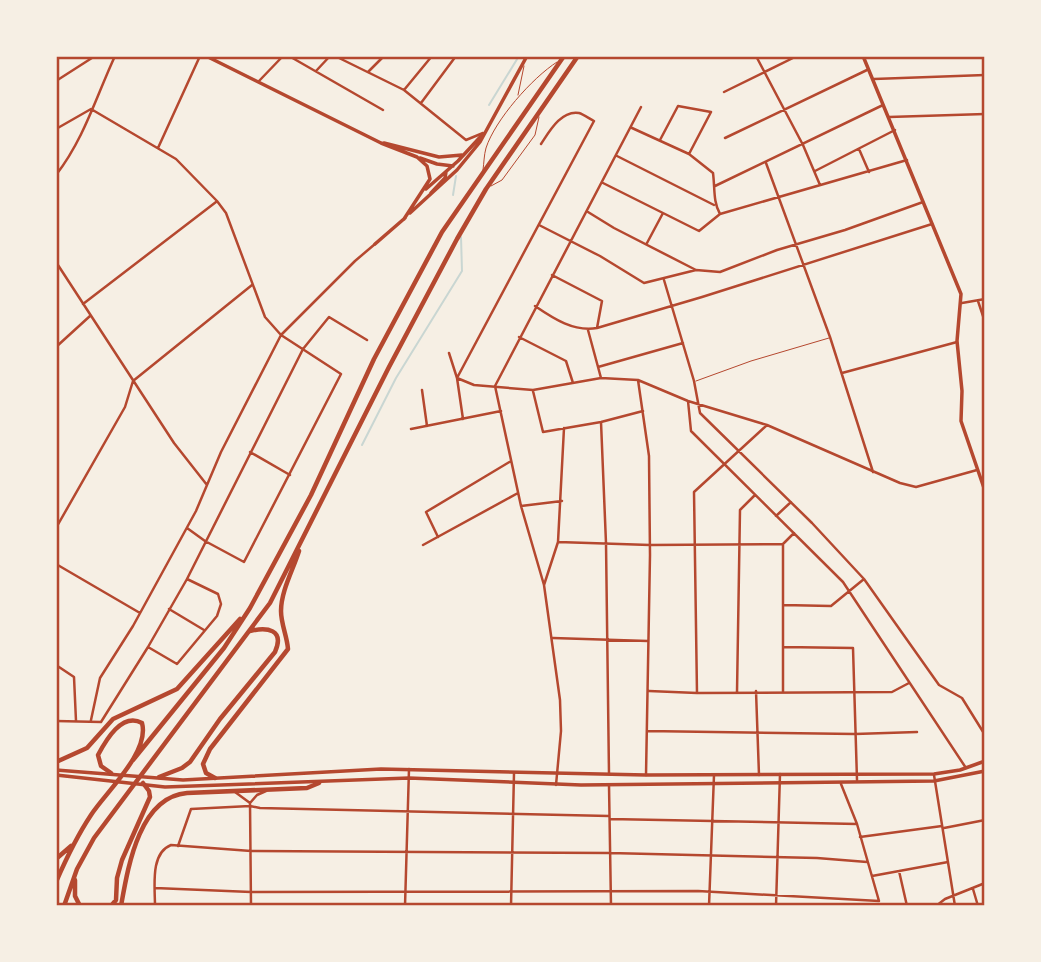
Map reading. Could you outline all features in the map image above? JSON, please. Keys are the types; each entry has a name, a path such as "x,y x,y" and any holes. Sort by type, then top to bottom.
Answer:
{"highway":[{"path":"64,906 75,875 94,838 270,603 438,272 486,189 578,56"},
{"path":"56,883 74,843 109,790 224,648 250,608 311,495 392,325 442,232 563,57"},
{"path":"215,778 206,773 202,764 210,749 288,649 288,637 281,610 286,587 308,530"},
{"path":"56,762 87,748 113,719 177,689 250,608"},
{"path":"159,777 190,762 220,719 275,652 278,638 274,631 268,628 250,632"},
{"path":"111,773 101,766 98,755 119,726 132,720 142,723 144,733 133,760"},
{"path":"111,906 116,900 117,878 122,860 150,797 143,783"},
{"path":"121,906 124,883 135,849 152,813 161,802 175,794 306,788 319,783"},
{"path":"56,859 74,843"},
{"path":"56,875 62,867"},
{"path":"75,875 75,897 80,906"}],"main road":[{"path":"206,56 382,143 445,169"},
{"path":"863,56 961,294 957,342 962,391 961,421 985,491"},
{"path":"375,244 462,164 487,131 526,58"},
{"path":"453,166 476,139 487,131"},
{"path":"382,143 392,143 439,157 464,154"},
{"path":"404,219 430,179 427,166 417,157"},
{"path":"430,195 444,178 445,169 439,157"},
{"path":"422,193 445,169 462,164"},
{"path":"56,773 111,773 183,780 409,769 646,775 934,774 985,761"},
{"path":"56,773 165,787 409,778 556,785 841,784 934,781 985,771"}],"street":[{"path":"56,81 95,56"},
{"path":"56,174 85,131 91,109 115,56"},
{"path":"158,148 200,56"},
{"path":"257,82 283,56"},
{"path":"289,56 383,110"},
{"path":"316,71 333,56 404,90 466,140 487,131"},
{"path":"368,72 384,56"},
{"path":"404,90 432,56"},
{"path":"421,103 456,56"},
{"path":"756,56 803,145 820,185"},
{"path":"724,93 797,56"},
{"path":"725,138 868,69"},
{"path":"874,79 985,75"},
{"path":"715,186 884,104"},
{"path":"660,139 678,106 711,113 689,153"},
{"path":"556,785 561,731 560,700 544,585 521,506 495,386 642,107"},
{"path":"56,129 91,109"},
{"path":"91,109 176,159 217,201 226,213 265,317 281,335 341,374 244,562 187,528"},
{"path":"457,377 594,121 578,113 567,115 553,125 541,144"},
{"path":"889,117 985,114"},
{"path":"632,128 689,153 713,173 714,205"},
{"path":"815,171 895,130"},
{"path":"859,149 869,172"},
{"path":"617,156 714,205 720,214"},
{"path":"603,183 699,231 720,214 907,160"},
{"path":"766,163 830,337 873,472"},
{"path":"83,304 217,201"},
{"path":"539,225 644,283 696,270 720,272 923,201"},
{"path":"587,211 696,270"},
{"path":"647,243 663,213"},
{"path":"535,306 559,322 588,329 932,224"},
{"path":"91,720 100,678 187,528 221,452 281,335 375,244"},
{"path":"56,262 174,443 207,485"},
{"path":"552,275 602,301 597,327"},
{"path":"664,280 694,381 700,413 791,502 864,579 939,685 962,698 985,735"},
{"path":"56,528 125,407 133,381 252,285"},
{"path":"962,303 985,299"},
{"path":"978,300 985,322"},
{"path":"56,347 90,316"},
{"path":"56,721 101,722 187,579 303,349 329,317 366,340"},
{"path":"588,329 601,377"},
{"path":"519,337 566,361 573,383"},
{"path":"842,374 957,342"},
{"path":"598,367 683,343"},
{"path":"449,353 457,377 463,419"},
{"path":"457,377 474,385 533,390 601,377 638,380 688,401 767,425 900,484 916,487 978,469"},
{"path":"638,380 649,456 649,691 646,775"},
{"path":"422,390 427,426"},
{"path":"533,390 542,432 601,422 643,411"},
{"path":"688,401 691,431 843,582 966,768"},
{"path":"411,429 501,411"},
{"path":"601,422 606,543 608,774"},
{"path":"697,693 694,492 767,425"},
{"path":"544,585 558,542 564,428"},
{"path":"250,452 289,475"},
{"path":"438,537 426,512 511,461"},
{"path":"423,545 519,494"},
{"path":"737,692 740,510 755,495"},
{"path":"521,506 562,501"},
{"path":"776,516 791,502"},
{"path":"558,542 650,545 783,544 794,533"},
{"path":"783,544 783,691"},
{"path":"56,564 140,613"},
{"path":"148,647 177,664 217,615 221,604 218,594 187,579"},
{"path":"783,605 831,606 864,579"},
{"path":"169,609 204,630"},
{"path":"552,638 648,641"},
{"path":"783,647 853,648 857,783"},
{"path":"56,665 74,677 76,721"},
{"path":"649,691 892,692 910,682"},
{"path":"756,691 759,775"},
{"path":"647,731 855,734 917,732"},
{"path":"405,906 409,769"},
{"path":"512,906 514,772"},
{"path":"934,774 955,906"},
{"path":"709,906 714,775"},
{"path":"776,906 780,775"},
{"path":"841,784 857,824 881,906"},
{"path":"609,785 611,906"},
{"path":"251,906 250,804 257,795 271,789"},
{"path":"232,791 260,808 857,824"},
{"path":"178,846 191,809 250,804"},
{"path":"860,837 985,820"},
{"path":"155,906 158,856 163,848 178,846 251,851 712,855 867,862"},
{"path":"872,876 948,862"},
{"path":"899,871 907,906"},
{"path":"936,906 985,883"},
{"path":"155,888 251,892 709,891 879,901"},
{"path":"973,888 978,906"}],"lane":[{"path":"482,174 486,147 500,123 541,72 563,57"},
{"path":"518,95 526,58"},
{"path":"694,381 830,337"}],"waterway":[{"path":"489,105 519,56"},
{"path":"453,195 456,176"},
{"path":"362,445 396,378 462,271 461,237"}]}
